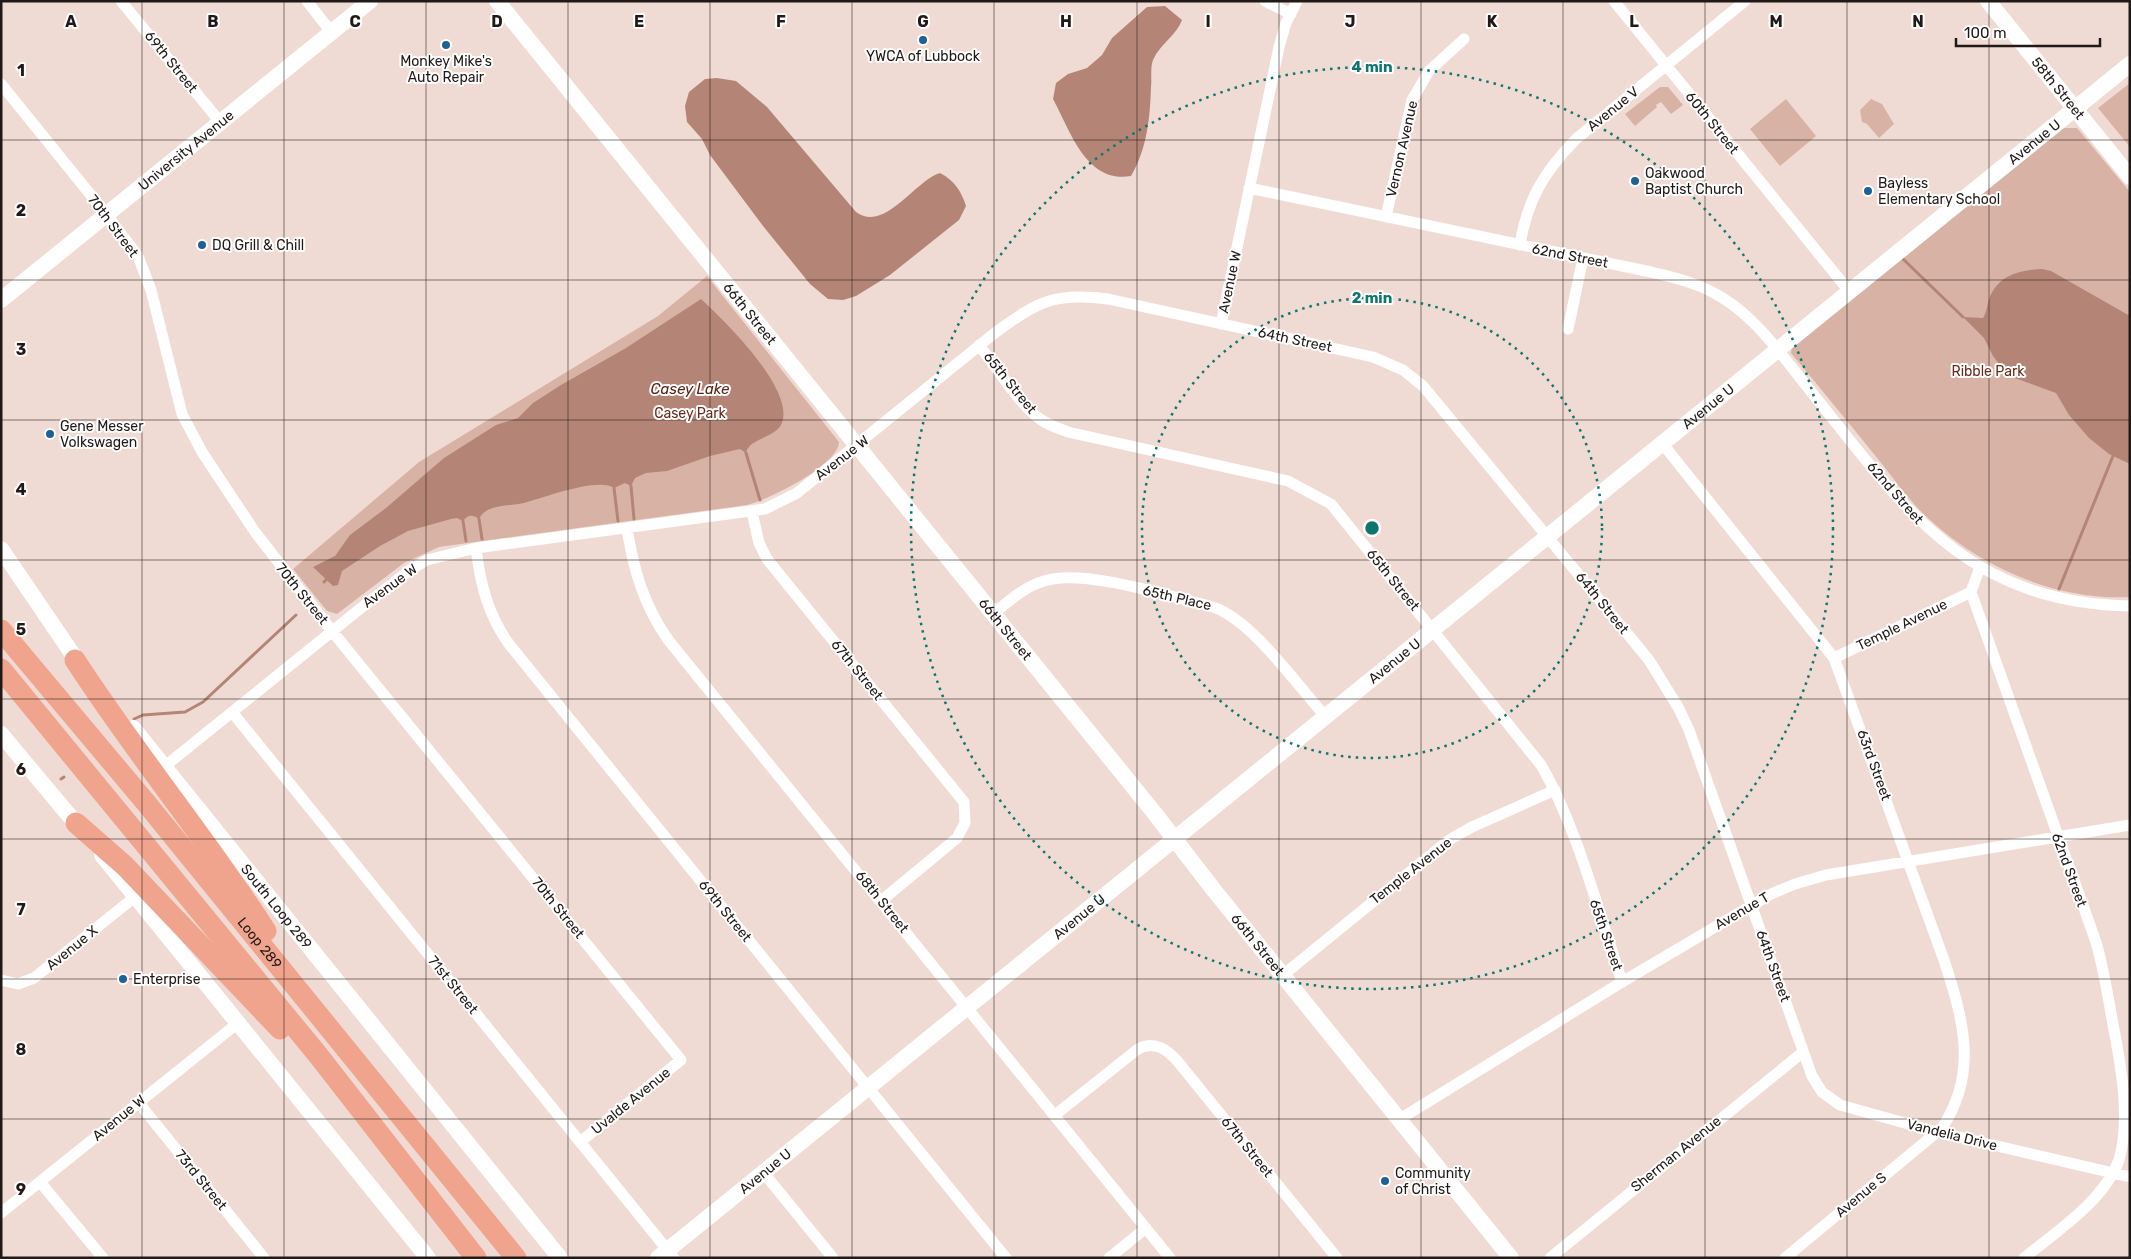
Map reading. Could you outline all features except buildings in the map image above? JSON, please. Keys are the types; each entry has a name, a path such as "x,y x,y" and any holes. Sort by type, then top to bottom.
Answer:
{"highway":[{"name":"Loop 289","path":"1,630 320,1016 516,1258"},
{"path":"75,660 114,720 212,849 320,1016"},
{"name":"Loop 289","path":"1,669 318,1055 476,1258"},
{"path":"76,823 125,866 293,1042 318,1055"},
{"path":"481,1214 522,1258"}],"street":[{"name":"69th Street","path":"121,1 220,123"},
{"name":"University Avenue","path":"1,300 370,1"},
{"name":"66th Street","path":"497,1 1151,808 1173,840 1511,1258"},
{"path":"1265,1 1290,14"},
{"name":"Avenue W","path":"164,767 332,630 410,570 427,560 476,548 752,512 774,505 797,493 858,446 979,345 1026,310 1043,301 1081,296 1108,299 1221,324 1279,47 1290,14 1297,1"},
{"name":"60th Street","path":"1614,1 1849,292"},
{"name":"Avenue V","path":"1520,245 1526,215 1537,188 1554,162 1576,139 1745,1"},
{"name":"58th Street","path":"1988,1 2130,177"},
{"path":"310,2 332,33"},
{"name":"Vernon Avenue","path":"1386,218 1412,100 1429,71 1464,39"},
{"name":"Avenue U","path":"667,1255 763,1172 2130,64"},
{"name":"70th Street","path":"1,84 128,242 144,271 175,390 190,431 263,544 682,1060"},
{"name":"62nd Street","path":"1249,188 1651,272 1697,284 1723,298 1750,320 1912,514 1949,547 1980,567"},
{"path":"1568,329 1583,258"},
{"name":"64th Street","path":"1221,324 1373,357 1403,370 1423,386 1649,660 1678,707 1689,730 1803,1052"},
{"name":"65th Street","path":"979,345 1022,400 1037,416 1051,426 1068,432 1288,481 1313,492 1331,504 1541,764 1554,790 1574,840 1622,982"},
{"name":"63rd Street","path":"1662,443 1834,658 1909,861 1958,1003 1966,1044 1964,1069 1960,1090 1952,1112 1937,1132"},
{"name":"67th Street","path":"752,512 759,542 767,559 958,794 966,811 962,831 951,844 881,901"},
{"name":"68th Street","path":"628,529 637,579 647,605 659,627 1170,1258"},
{"name":"69th Street","path":"476,548 483,592 495,623 509,644 1006,1258"},
{"name":"South Loop 289","path":"1,549 75,660 164,767 560,1258"},
{"path":"1971,592 1980,567 2012,583 2054,597 2083,603 2130,606"},
{"name":"65th Place","path":"993,614 1025,589 1045,580 1066,577 1093,579 1213,606 1228,613 1255,636 1325,716"},
{"name":"62nd Street","path":"1971,592 2057,838 2096,942 2104,971 2122,1071 2126,1107 2124,1134 2119,1160 2112,1173 2081,1212 2024,1258"},
{"name":"Temple Avenue","path":"1834,658 1971,592"},
{"name":"71st Street","path":"232,712 580,1142 667,1255"},
{"path":"1,734 136,896 428,1258"},
{"name":"Temple Avenue","path":"1282,975 1450,840 1472,827 1554,790"},
{"name":"Avenue T","path":"1400,1119 1622,982 1751,906 1795,884 1826,876 1909,861 2130,825"},
{"name":"Avenue X","path":"1,980 18,984 34,978 136,896"},
{"name":"Avenue W","path":"1,1213 238,1023"},
{"name":"67th Street","path":"1055,1115 1130,1054 1143,1046 1151,1045 1164,1048 1179,1063 1337,1258"},
{"name":"Vandelia Drive","path":"1803,1052 1812,1076 1822,1092 1833,1102 1937,1132 2130,1177"},
{"name":"Sherman Avenue","path":"1550,1258 1803,1052"},
{"name":"Uvalde Avenue","path":"580,1142 682,1060"},
{"name":"73rd Street","path":"138,1102 264,1258"},
{"name":"Avenue S","path":"1785,1258 1937,1132"},
{"path":"763,1172 832,1258"},
{"path":"40,1182 103,1258"},
{"path":"1110,1258 1146,1228"}],"green space":[{"path":"2130,83 2130,147 2098,108"},
{"path":"1660,87 1668,87 1683,105 1671,114 1661,102 1635,126 1625,114"},
{"path":"1786,99 1816,136 1780,166 1750,129"},
{"path":"1871,99 1882,104 1894,124 1879,138 1867,124 1862,122 1860,110"},
{"name":"Ribble Park","path":"2064,128 2077,128 2130,192 2130,597 2103,597 2048,587 2022,578 1997,566 1950,537 1909,498 1791,353 1792,346"},
{"name":"Casey Park","path":"707,276 839,442 836,451 828,461 815,471 785,489 747,505 439,547 404,563 337,614 327,611 293,569 419,462 658,316"}],"water":[{"path":"1165,6 1182,20 1176,31 1153,60 1151,99 1141,155 1131,176 1115,176 1102,172 1091,163 1073,139 1053,99 1056,83 1068,74 1087,68 1102,55 1112,38 1147,7"},
{"path":"717,78 736,81 767,107 856,212 867,217 878,216 899,203 930,178 940,173 954,183 960,191 966,206 959,220 890,275 856,296 843,300 828,299 810,284 763,226 710,155 702,139 687,122 685,106 689,92 705,79"},
{"path":"2042,269 2051,271 2130,316 2130,464 2109,454 2089,438 2069,415 2056,393 2015,378 2003,369 1993,356 1984,338 1963,317 1983,318 1993,291 2004,279 2018,273"},
{"name":"Casey Lake","path":"701,299 741,339 769,376 779,394 783,411 781,425 773,433 751,445 746,453 740,449 710,456 667,471 646,473 635,478 631,486 625,483 614,488 606,485 584,487 524,503 495,507 481,515 479,519 474,516 468,516 463,521 457,518 451,519 408,531 380,546 342,571 338,585 333,586 313,567 335,556 350,535 386,508 444,458 496,425 518,418 533,403 626,348"}],"waterway":[{"path":"1902,258 1963,317"},
{"path":"746,453 760,500"},
{"path":"2059,589 2113,456"},
{"path":"631,486 634,519"},
{"path":"614,488 618,521"},
{"path":"479,519 482,539"},
{"path":"463,521 466,541"},
{"path":"134,719 143,715 185,712 203,702 296,615"}],"place":[{"name":"YWCA of Lubbock","path":"923,40"},
{"name":"Monkey Mike's Auto Repair","path":"446,45"},
{"name":"Oakwood Baptist Church","path":"1635,181"},
{"name":"Bayless Elementary School","path":"1868,191"},
{"name":"DQ Grill & Chill","path":"202,245"},
{"name":"Gene Messer Volkswagen","path":"50,434"},
{"name":"Enterprise","path":"123,979"},
{"name":"Community of Christ","path":"1385,1181"}]}
